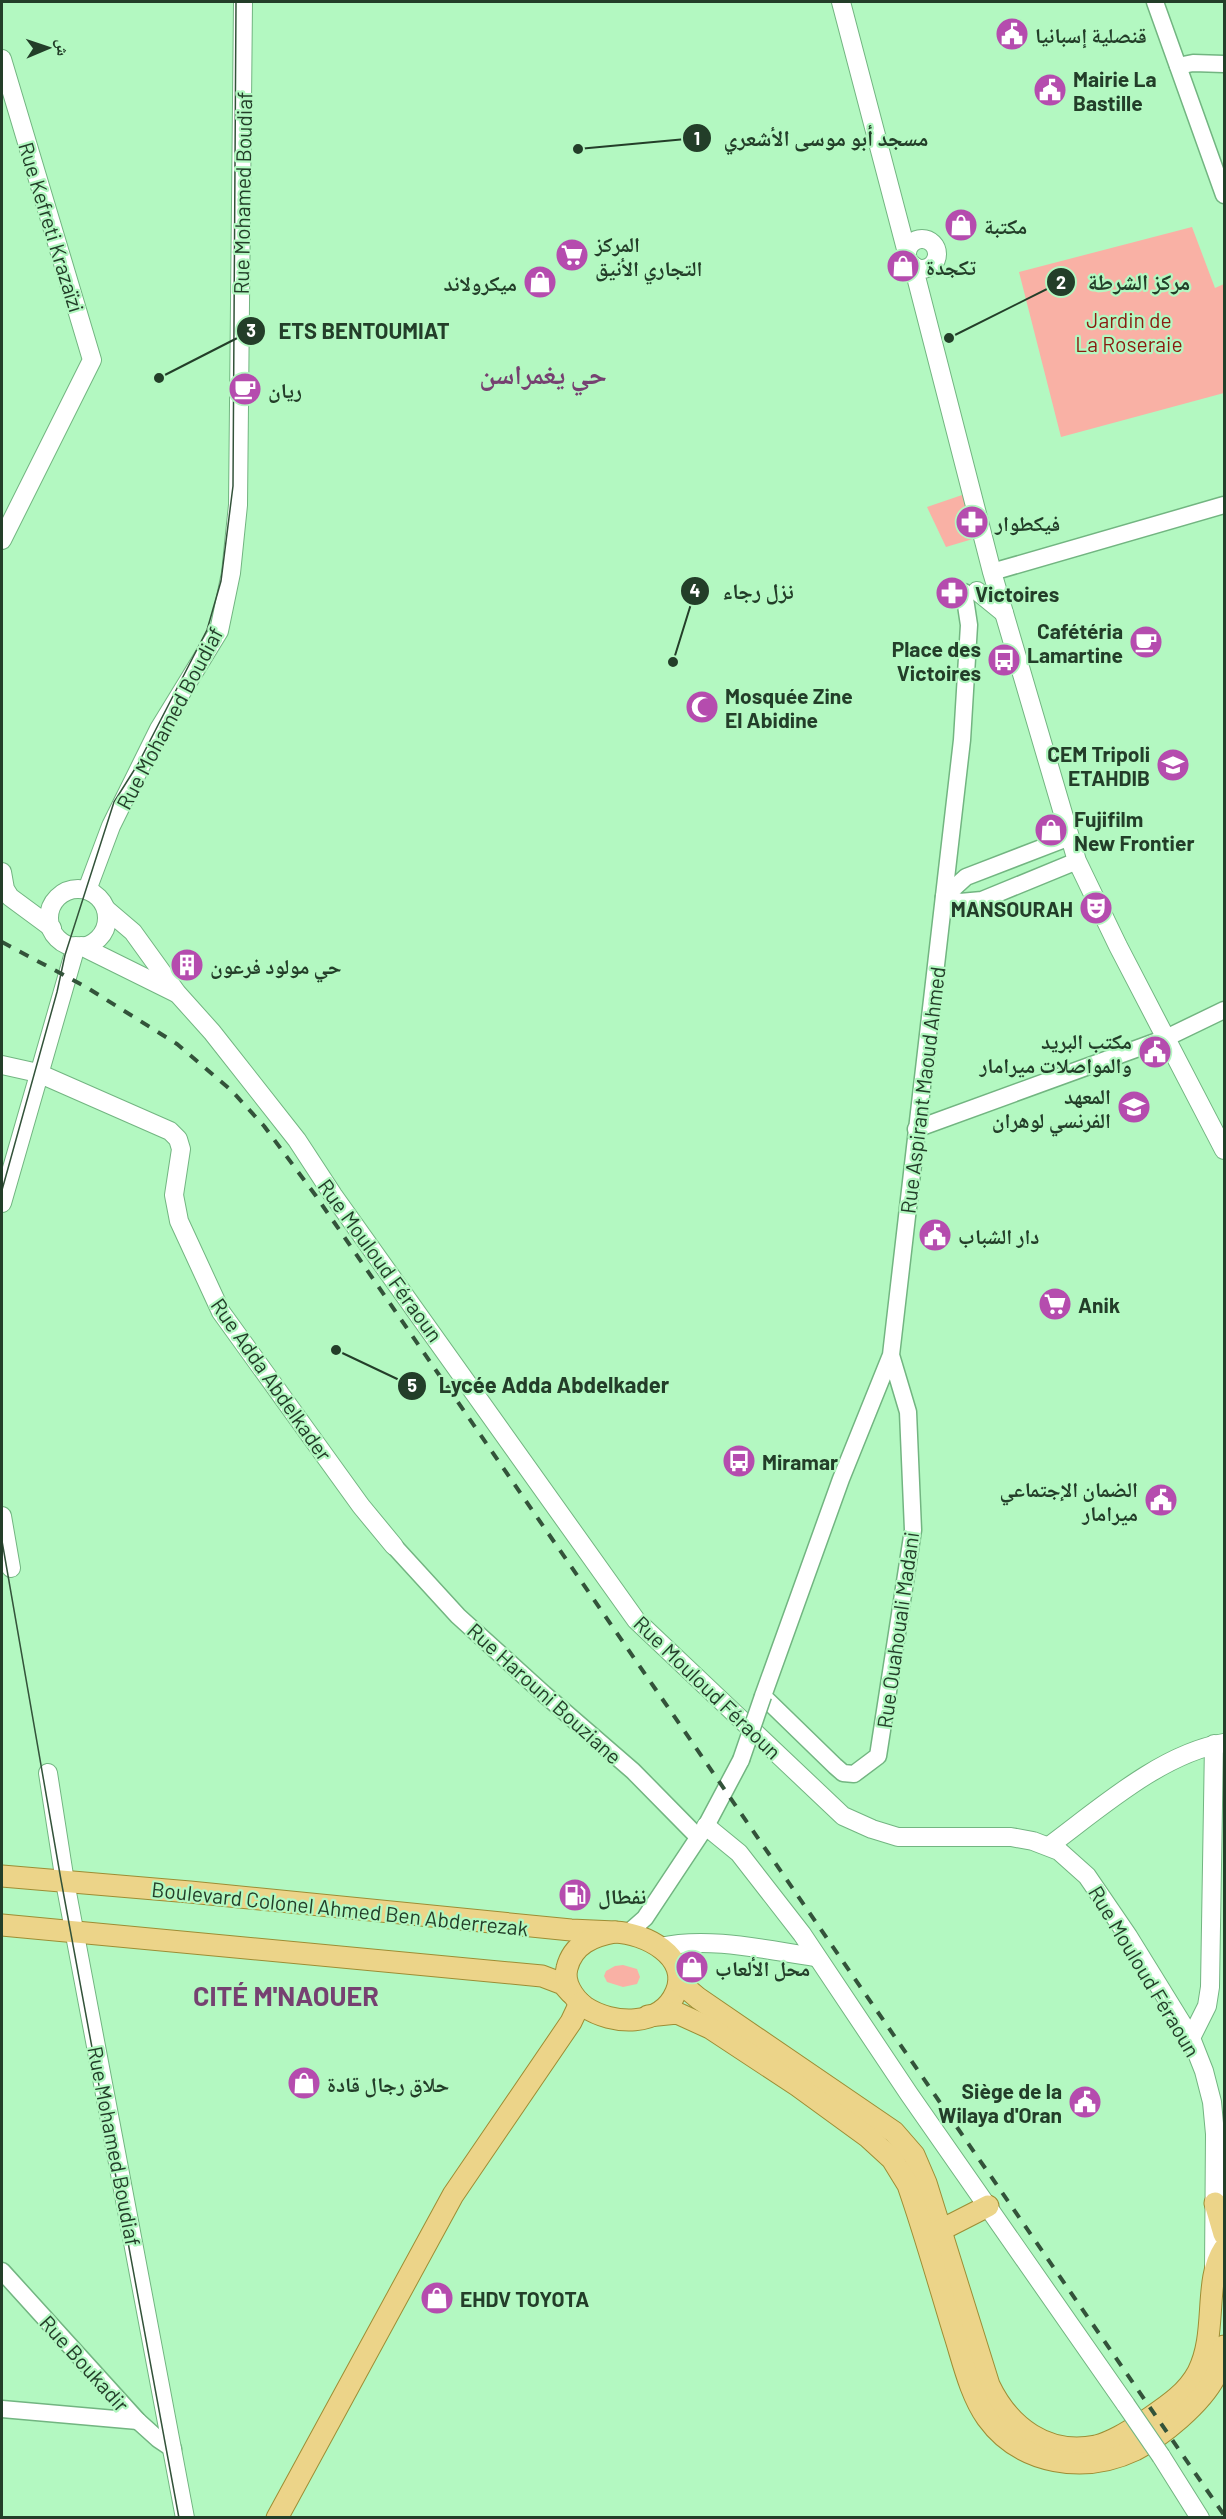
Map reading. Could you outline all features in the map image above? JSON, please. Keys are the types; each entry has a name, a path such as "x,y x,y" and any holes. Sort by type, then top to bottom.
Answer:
{"main road":[{"name":"Rue Mohamed Boudiaf","path":"87,890 111,826 159,729 219,631 231,573 238,505 243,2"},
{"path":"841,2 984,543 985,570 1004,613 1077,861 1118,946 1224,1150"},
{"name":"Rue Kefreti Krazaïzi","path":"2,59 92,360 2,540"},
{"path":"970,591 1004,613"},
{"path":"2,872 5,889 10,897 52,928 59,939 78,946 93,942 102,934 107,922 106,909 95,894 87,890 67,891 44,900 18,902"},
{"path":"52,928 50,917 52,906 58,897 67,891"},
{"name":"Rue Mouloud Féraoun","path":"106,909 133,932 177,993 212,1032 297,1140 333,1195 636,1620 843,1816 872,1829 898,1837 1011,1837 1049,1846 1069,1858 1087,1876 1128,1936 1191,2038 1204,2071 1212,2102 1215,2134 1214,2271"},
{"path":"2,1203 38,1073 78,946"},
{"name":"Rue Mouloud Féraoun","path":"78,946 177,993"},
{"path":"2,1065 38,1073"},
{"name":"Rue Adda Abdelkader","path":"38,1073 170,1131 178,1139 181,1149 174,1195 175,1206 190,1247 221,1312 361,1506 394,1546"},
{"path":"2,1516 11,1568"},
{"path":"1049,1846 1105,1804 1173,1760 1196,1749 1219,1743 1210,1987 1207,2006 1191,2038"},
{"name":"Rue Mohamed Boudiaf","path":"48,1773 65,1882 185,2517"},
{"path":"702,1832 739,1853 802,1934 815,1957 1126,2405 1200,2517"},
{"name":"Boulevard Colonel Ahmed Ben Abderrezak","path":"2,1876 621,1933"},
{"path":"2,1925 542,1976 563,1984 576,1998 607,2019 621,2021 677,2013 710,2028 839,2115 892,2159 908,2185 964,2368 981,2408 998,2430 1022,2449 1047,2460 1080,2464 1116,2457 1142,2446 1179,2418 1207,2391 1216,2376 1224,2346"},
{"path":"277,2517 453,2195 571,2022 576,1998 567,1981 566,1969 576,1950 591,1938 621,1933 656,1944 701,1944 815,1957"},
{"path":"656,1944 670,1957 678,1975 698,1998 894,2132 914,2155 921,2170 982,2367 996,2400 1006,2414 1037,2438 1077,2447 1095,2446 1127,2433 1166,2407 1193,2381 1206,2348 1214,2271 1224,2249"},
{"path":"648,2016 670,2002 683,1956 701,1944"},
{"path":"1215,2203 1224,2234"},
{"path":"939,2231 988,2206"}],"street":[{"path":"1155,2 1224,195"},
{"path":"1178,66 1193,63 1224,64"},
{"path":"985,570 1224,505"},
{"name":"Rue Aspirant Maoud Ahmed","path":"891,1355 962,740 970,591"},
{"path":"944,897 966,877 1070,837"},
{"path":"944,897 966,903 982,900 1077,861"},
{"path":"916,1129 1166,1038 1224,1010"},
{"path":"621,1933 641,1923 702,1832 741,1760 841,1479 891,1355"},
{"name":"Rue Ouahouali Madani","path":"764,1696 843,1773 854,1774 878,1756 913,1530 908,1412 891,1355"},
{"name":"Rue Harouni Bouziane","path":"394,1546 458,1616 702,1832"},
{"path":"655,1902 649,1924 656,1944"},
{"name":"Rue Boukadir","path":"2,2271 138,2421 173,2449"},
{"path":"2,2409 138,2421"}],"green space":[{"name":"Jardin de La Roseraie","path":"1192,227 1215,288 1224,284 1224,393 1061,437 1019,272"},
{"path":"965,494 976,538 946,547 927,507"},
{"path":"623,1965 637,1969 640,1977 637,1984 623,1987 607,1982 604,1976 606,1971"}],"tram line":[{"path":"2,1190 57,992 65,955 114,802 138,764 207,630 221,581 233,486 236,2"},
{"path":"2,1541 61,1880 179,2518"}],"railway":[{"path":"2,942 86,987 177,1044 231,1090 264,1126 316,1196 1224,2515"}],"place":[{"name":"قنصلية إسبانيا","path":"1012,34"},
{"name":"Mairie La Bastille","path":"1050,90"},
{"name":"مسجد أبو موسى الأشعري","path":"578,149"},
{"name":"مكتبة","path":"961,225"},
{"name":"المركز التجاري الأنيق","path":"572,255"},
{"name":"تكجدة","path":"903,266"},
{"name":"ميكرولاند","path":"540,282"},
{"name":"مركز الشرطة","path":"949,338"},
{"name":"ETS BENTOUMIAT","path":"159,378"},
{"name":"ريان","path":"245,389"},
{"name":"فيكطوار","path":"972,522"},
{"name":"Victoires","path":"952,593"},
{"name":"Cafétéria Lamartine","path":"1146,642"},
{"name":"Place des Victoires","path":"1004,660"},
{"name":"نزل رجاء","path":"673,662"},
{"name":"Mosquée Zine El Abidine","path":"702,707"},
{"name":"CEM Tripoli ETAHDIB","path":"1173,765"},
{"name":"Fujifilm New Frontier","path":"1051,830"},
{"name":"MANSOURAH","path":"1096,908"},
{"name":"حي مولود فرعون","path":"187,965"},
{"name":"مكتب البريد والمواصلات ميرامار","path":"1155,1052"},
{"name":"المعهد الفرنسي لوهران","path":"1134,1107"},
{"name":"دار الشباب","path":"935,1235"},
{"name":"Anik","path":"1055,1304"},
{"name":"Lycée Adda Abdelkader","path":"336,1350"},
{"name":"Miramar","path":"739,1461"},
{"name":"الضمان الإجتماعي ميرامار","path":"1161,1500"},
{"name":"نفطال","path":"575,1895"},
{"name":"محل الألعاب","path":"692,1967"},
{"name":"حلاق رجال قادة","path":"304,2083"},
{"name":"Siège de la Wilaya d'Oran","path":"1085,2102"},
{"name":"EHDV TOYOTA","path":"437,2298"}],"district":[{"name":"حي يغمراسن","path":"543,373"},
{"name":"CITÉ M'NAOUER","path":"286,1995"}]}
